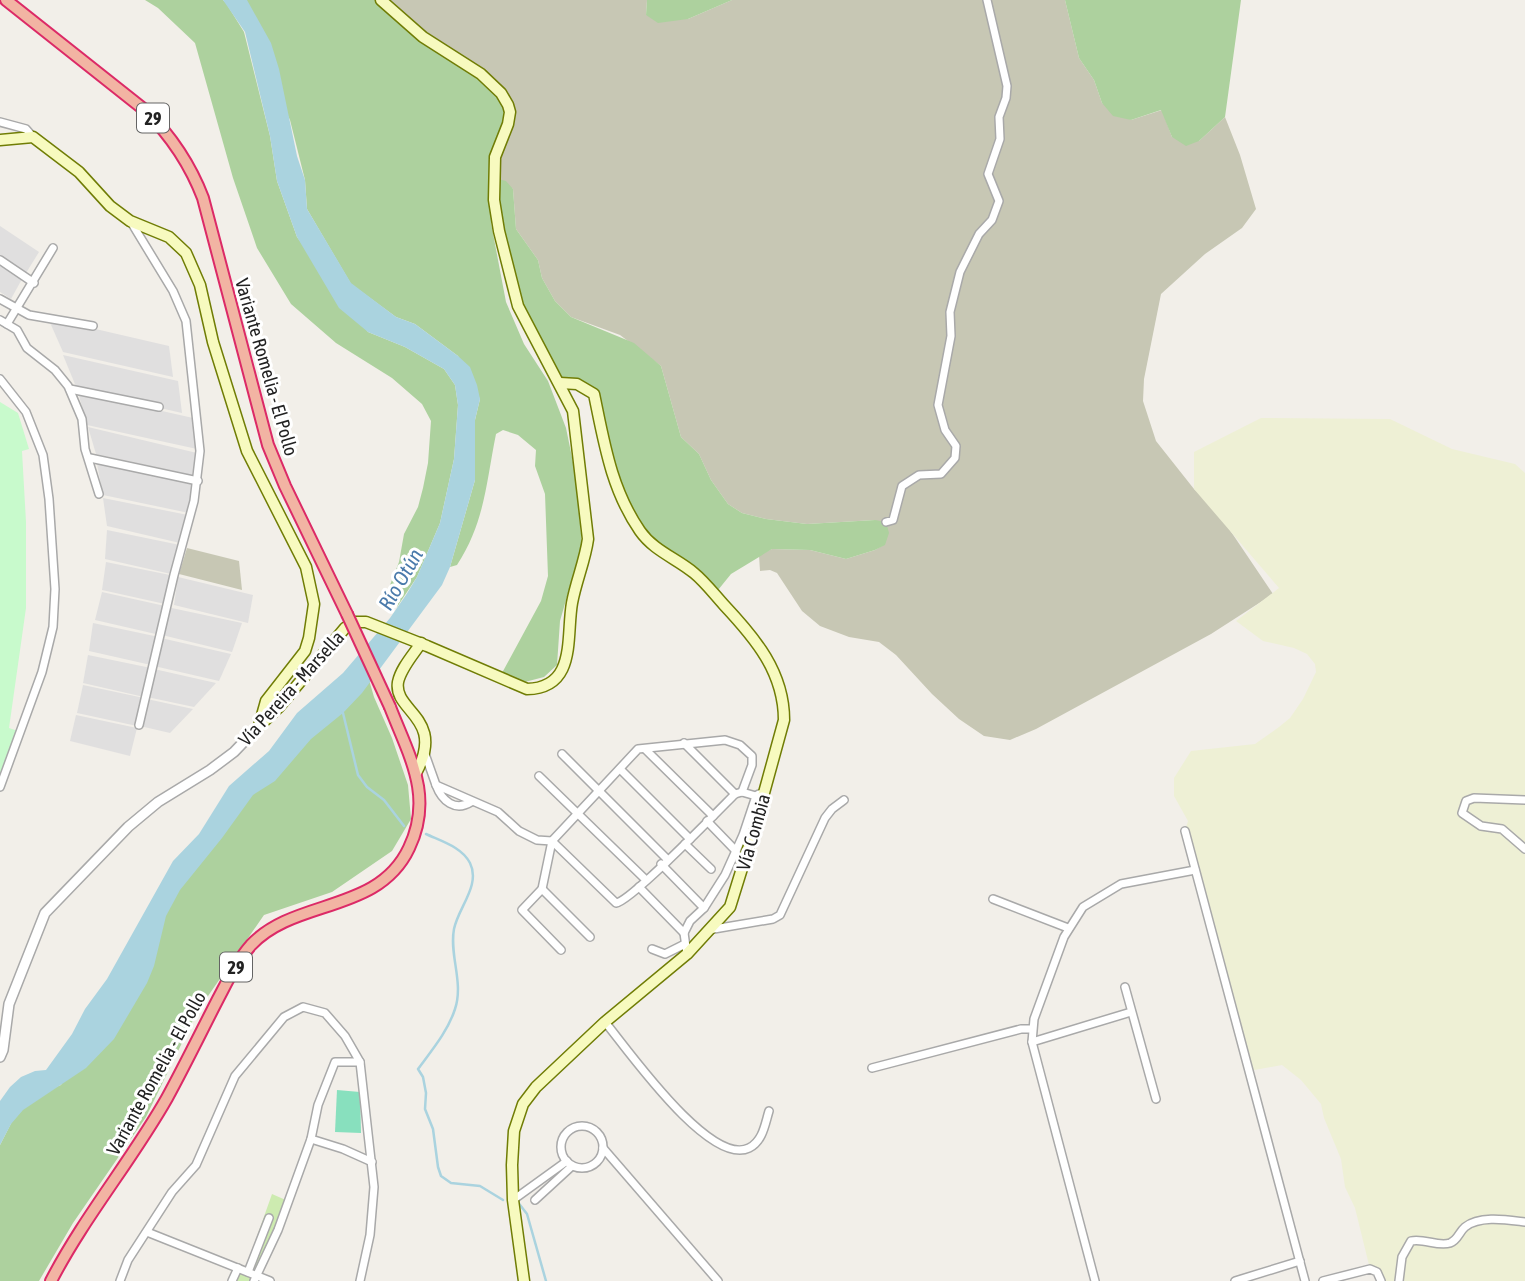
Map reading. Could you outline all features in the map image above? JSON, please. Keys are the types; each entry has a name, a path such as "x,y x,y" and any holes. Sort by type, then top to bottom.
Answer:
{"highway":[{"name":"Variante Romelia - El Pollo","path":"6,0 146,111 175,144 195,178 203,198 268,445 390,707 416,773 420,796 418,823 409,850 398,867 371,890 286,922 261,936 251,946 230,976 152,1124 51,1281"}],"main road":[{"name":"Vía Pereira - Marsella","path":"259,726 279,707 352,623 377,626 527,689 542,689 560,673 569,648 572,602 588,539 573,411 518,306 499,231 494,200 495,158 508,124 508,105 501,93 481,74 423,37 381,0"},
{"path":"0,140 33,137 79,172 110,205 130,221 169,237 186,253 191,262 247,451 306,568 314,604 305,651 266,701 259,726"},
{"name":"Vía Combia","path":"524,1281 513,1200 512,1165 514,1130 523,1104 536,1087 605,1022 708,930 733,901 784,720 784,705 771,665 755,638 695,573 661,552 640,530 624,504 608,462 594,394 578,384 560,383"},
{"path":"416,773 425,754 425,741 421,724 402,699 398,689 402,673 421,643"}],"street":[{"path":"886,522 893,520 902,486 919,475 942,474 955,458 956,446 945,430 937,405 951,336 950,312 960,272 979,234 992,220 999,201 988,174 1000,139 999,117 1007,86 987,0"},
{"path":"0,122 26,129 33,137"},
{"path":"130,221 173,291 186,321 200,451 198,481 139,726"},
{"path":"53,248 34,283 3,322 17,330 27,348 55,370 70,389 82,419 85,449 90,458 99,494"},
{"path":"0,260 34,283"},
{"path":"0,299 29,315 93,326"},
{"path":"0,379 26,412 43,455 55,589 53,627 42,672 0,786"},
{"path":"70,389 159,407"},
{"path":"90,458 198,481"},
{"name":"Vía Pereira - Marsella","path":"0,1057 4,1050 9,1004 45,913 128,827 158,802 234,752 259,726"},
{"path":"425,754 436,785 498,813 519,831 537,840 552,841 612,902 621,902 639,887 738,793 752,765 752,756 740,745 726,740 638,750 552,841 542,889 522,910 561,950"},
{"path":"684,743 738,793 756,796"},
{"path":"645,748 710,818 736,851"},
{"path":"562,754 599,791 704,908"},
{"path":"620,769 711,869"},
{"path":"539,776 646,880"},
{"path":"652,949 665,954 686,949 684,933 725,875 756,796 765,789"},
{"path":"1525,800 1474,798 1466,801 1462,813 1481,826 1502,829 1525,849"},
{"path":"708,930 773,919 780,915 825,818 844,800"},
{"path":"1185,831 1305,1281"},
{"path":"1096,1281 1032,1042 1032,1029 1068,928 1083,907 1121,884 1195,870"},
{"path":"639,887 684,933"},
{"path":"542,889 590,937"},
{"path":"993,899 1068,928"},
{"path":"1125,987 1156,1099"},
{"path":"120,1281 128,1260 172,1192 196,1165 235,1076 284,1017 303,1007 325,1013 345,1036 360,1062 374,1187 370,1235 360,1281"},
{"path":"1032,1042 1131,1012"},
{"path":"605,1022 684,1118 721,1146 748,1148 758,1140 769,1111"},
{"path":"872,1068 1021,1029 1032,1029"},
{"path":"256,1278 278,1230 311,1139 318,1105 335,1062 360,1062"},
{"path":"575,1127 589,1127 600,1135 603,1148 601,1157 592,1166 585,1168 570,1164 563,1156 562,1142 564,1136 575,1127"},
{"path":"311,1139 372,1162"},
{"path":"603,1148 718,1281"},
{"path":"513,1200 570,1164"},
{"path":"535,1200 570,1164"},
{"path":"248,1272 269,1219"},
{"path":"1399,1281 1402,1257 1411,1241 1444,1244 1455,1240 1465,1227 1474,1223 1505,1220 1525,1222"},
{"path":"147,1231 248,1272 256,1278 270,1281"},
{"path":"1235,1281 1300,1261"},
{"path":"232,1281 238,1268"},
{"path":"1323,1281 1370,1269 1377,1272 1381,1281"}],"shaded area":[{"path":"381,0 647,0 646,15 688,19 732,0 1065,0 1079,58 1094,80 1102,103 1131,120 1162,110 1172,137 1199,141 1225,117 1240,155 1256,209 1242,228 1205,254 1161,294 1144,379 1143,401 1156,441 1194,489 1213,505 1273,594 1211,634 1036,729 1010,740 984,736 959,719 896,655 879,642 849,637 820,626 802,611 777,573 770,570 760,571 759,555 772,549 810,550 846,559 885,544 875,520 807,524 742,513 728,504 711,480 699,454 681,437 661,366 620,335 571,317 555,301 542,278 538,260 516,229 513,189 494,178 495,157"},
{"path":"0,226 39,252 26,273 0,255"},
{"path":"0,264 22,279 11,299 0,292"},
{"path":"48,318 169,346 173,377 63,352"},
{"path":"63,355 178,381 182,413 77,389"},
{"path":"78,392 193,418 197,449 87,425"},
{"path":"1261,418 1390,419 1452,449 1515,464 1525,473 1525,1281 1397,1281 1397,1274 1395,1281 1379,1281 1370,1269 1355,1208 1345,1187 1341,1159 1321,1104 1301,1080 1282,1065 1249,1071 1185,831 1188,821 1174,796 1174,778 1191,751 1255,744 1279,727 1290,718 1303,699 1316,672 1315,664 1307,654 1263,641 1236,621 1279,588 1194,489 1194,452"},
{"path":"88,427 197,453 192,475 96,454"},
{"path":"97,464 195,485 189,513 103,495"},
{"path":"103,498 188,515 180,543 107,526"},
{"path":"107,530 180,545 171,574 105,559"},
{"path":"187,548 239,561 242,590 179,574"},
{"path":"106,562 170,575 165,604 102,590"},
{"path":"178,577 253,595 248,623 174,605"},
{"path":"102,592 165,606 160,635 95,620"},
{"path":"167,607 242,623 232,652 162,635"},
{"path":"93,623 159,637 151,665 89,651"},
{"path":"161,638 231,654 219,681 154,666"},
{"path":"88,655 151,668 144,697 83,683"},
{"path":"154,669 216,683 194,707 147,697"},
{"path":"83,685 144,698 137,726 77,713"},
{"path":"147,699 193,709 170,733 140,726"},
{"path":"76,715 137,728 130,756 70,741"}],"green space":[{"path":"145,0 223,0 226,3 244,32 270,136 277,181 297,237 368,332 405,347 444,369 455,385 458,405 454,459 440,523 417,577 397,607 390,585 399,562 404,534 418,507 423,488 431,421 422,404 392,378 336,343 291,304 257,248 233,178 195,43 158,8"},
{"path":"231,0 381,0 488,81 507,104 508,124 490,157 491,223 506,302 524,344 548,381 566,428 575,472 582,544 560,621 557,665 544,677 521,683 502,673 541,601 548,576 545,494 535,466 536,450 518,435 503,430 496,434 487,486 474,533 457,565 450,567 475,480 475,420 480,399 458,356 415,324 396,317 351,284 307,209 305,180 290,120"},
{"path":"647,0 732,0 688,19 658,23 646,15"},
{"path":"1065,0 1241,0 1225,117 1199,141 1186,146 1172,137 1161,110 1131,120 1113,116 1102,103 1094,80 1079,58"},
{"path":"494,178 506,181 513,189 516,229 538,260 542,278 555,301 571,317 634,343 661,366 681,437 699,454 711,480 728,504 742,513 807,524 875,520 886,522 889,533 885,545 846,559 810,550 772,549 731,574 714,595 661,552 624,504 594,394 560,383 508,276"},
{"path":"0,402 18,413 29,449 22,451 26,522 26,608 9,728 21,732 0,787"},
{"path":"365,666 408,785 411,819 392,851 332,892 264,915 197,1012 146,1117 73,1223 39,1281 0,1281 0,1145 23,1100 61,1085 170,890 227,814"},
{"path":"337,1090 360,1092 361,1133 335,1132"},
{"path":"272,1194 288,1201 254,1281 232,1281 238,1268 245,1270"}],"water":[{"name":"Río Otún","path":"223,0 247,0 271,43 305,180 307,209 351,283 396,317 415,324 470,367 480,399 475,420 475,480 450,567 442,585 362,693 343,713 311,739 275,781 253,795 180,890 166,916 147,983 114,1039 86,1068 23,1110 11,1124 0,1145 0,1101 21,1077 46,1070 72,1034 85,1009 107,979 173,861 199,834 229,786 269,751 297,713 343,673 406,595 417,577 440,523 454,459 458,405 455,385 444,369 405,347 368,332 339,308 297,237 277,181 270,136 245,32"}],"waterway":[{"path":"341,712 358,775 367,787 384,800 404,826"},
{"path":"426,834 462,853 470,863 473,880 454,929 453,949 458,989 455,1009 444,1033 418,1069 423,1077 426,1093 425,1109 433,1129 441,1176 451,1183 480,1186 503,1200"},
{"path":"517,1201 527,1214 546,1281"}]}
